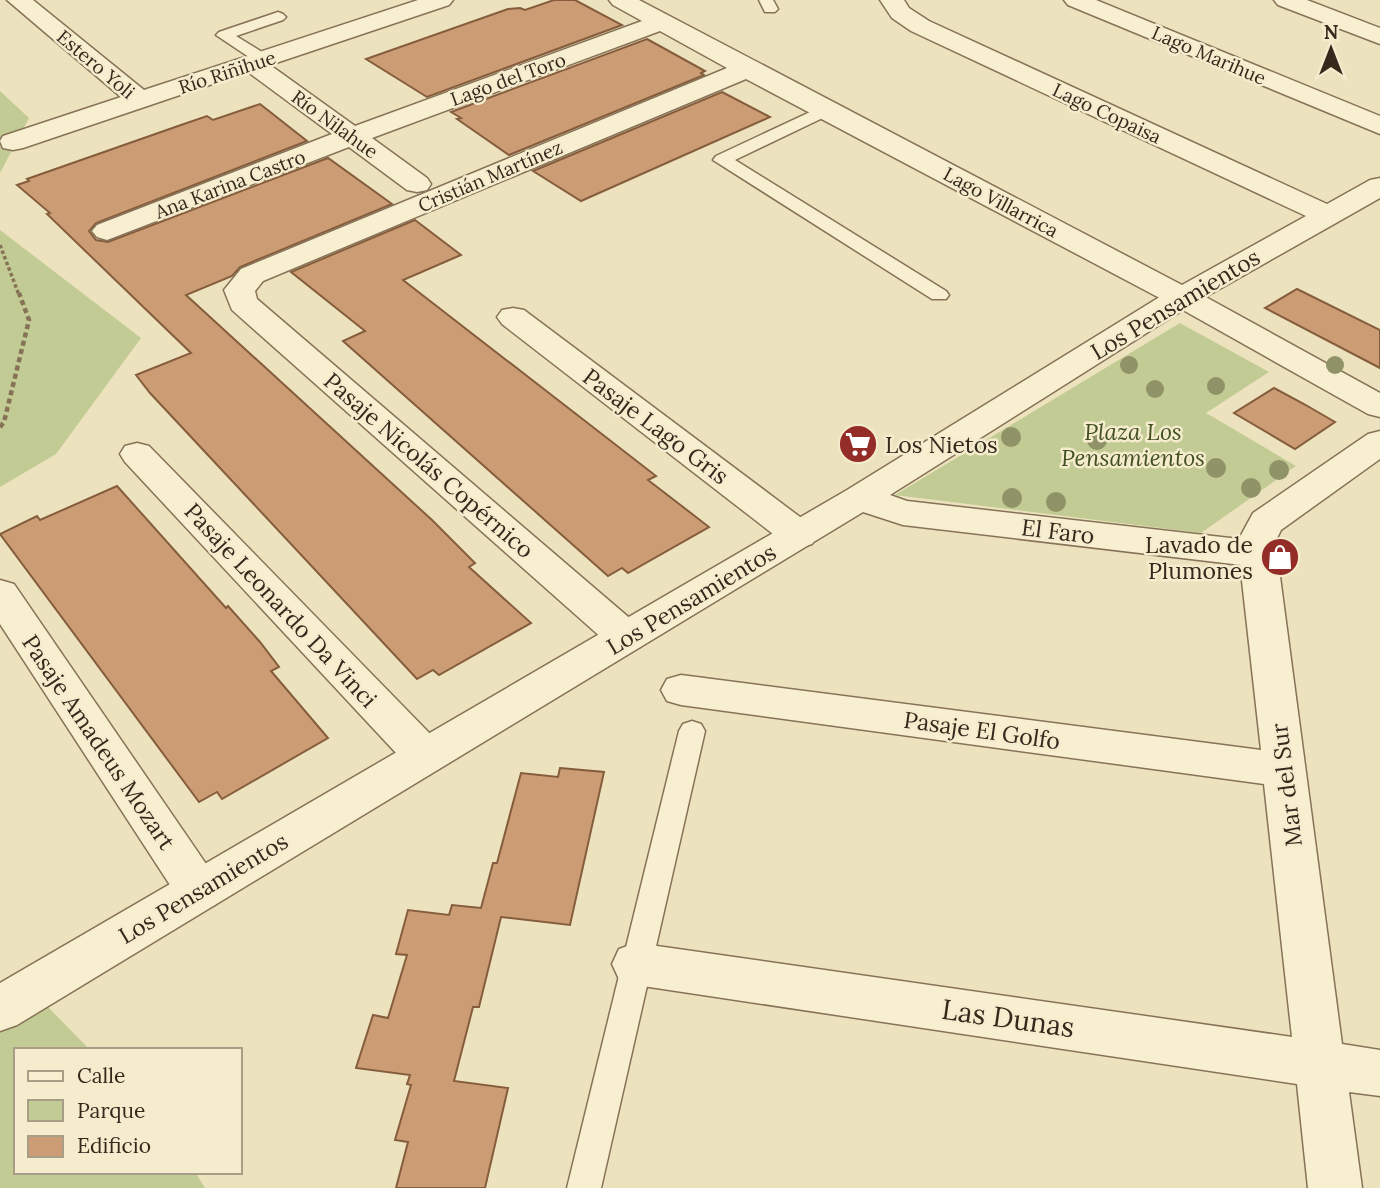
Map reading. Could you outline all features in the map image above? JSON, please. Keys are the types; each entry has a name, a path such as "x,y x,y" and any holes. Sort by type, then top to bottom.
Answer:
{"street":[{"name":"Estero Yoli","path":"19,0 140,100"},
{"name":"Río Riñihue","path":"13,142 441,0"},
{"name":"Lago Villarrica","path":"621,0 1182,297 1380,407"},
{"name":"Lago Marihue","path":"1076,0 1380,126"},
{"path":"1286,0 1380,37"},
{"name":"Lago Copaisa","path":"905,6 920,26 1330,216"},
{"name":"Lago del Toro","path":"352,136 663,22"},
{"name":"Río Nilahue","path":"259,62 417,184"},
{"name":"Cristián Martínez","path":"239,290 252,275 747,69"},
{"name":"Ana Karina Castro","path":"107,231 352,136"},
{"name":"Los Pensamientos","path":"0,1009 799,535 1182,297 1380,186"},
{"name":"Pasaje Nicolás Copérnico","path":"239,290 243,303 626,637"},
{"name":"Pasaje Lago Gris","path":"513,317 799,535"},
{"name":"Mar del Sur","path":"1335,1188 1256,542 1266,522 1380,442"},
{"name":"Pasaje Leonardo Da Vinci","path":"137,453 425,756"},
{"name":"El Faro","path":"860,498 903,513 1258,554"},
{"name":"Pasaje Amadeus Mozart","path":"0,594 199,891"},
{"name":"Pasaje El Golfo","path":"681,690 1284,770"},
{"name":"Las Dunas","path":"636,964 1380,1073"}],"lane":[{"path":"259,62 224,35 278,17"},
{"path":"825,110 722,160 939,295"},
{"path":"584,1188 692,731"}],"path":[{"path":"0,244 29,320 4,422 0,427"}],"green space":[{"path":"0,91 29,118 0,173"},
{"path":"0,230 141,338 56,454 0,487"},
{"name":"Plaza Los Pensamientos","path":"1180,323 1269,372 1206,413 1296,466 1201,533 895,495"},
{"path":"45,1004 88,1048 14,1048 14,1174 196,1174 205,1188 0,1188 0,1032"}],"building":[{"path":"554,0 575,0 622,25 427,97 366,59 508,9 525,10"},
{"path":"647,39 705,71 701,73 704,75 509,155 451,112"},
{"path":"722,92 770,117 581,201 533,171"},
{"path":"260,104 307,141 96,223 89,231 96,240 108,242 328,158 392,204 240,267 232,276 186,295 432,520 475,563 469,567 531,623 439,675 433,670 417,679 150,393 136,375 191,353 47,214 50,213 17,185 29,181 27,179 207,116 213,120"},
{"path":"415,220 461,255 403,280 656,476 648,480 709,527 628,573 622,568 608,576 343,341 365,331 291,272"},
{"path":"1297,289 1380,330 1380,368 1265,308"},
{"path":"1274,388 1335,422 1295,449 1234,413"},
{"path":"117,486 260,642 279,667 271,671 328,738 222,799 217,792 199,802 0,534 37,516 40,520"},
{"path":"560,768 604,772 570,925 501,917 479,1007 473,1007 454,1081 508,1088 485,1188 396,1188 408,1142 395,1140 411,1085 407,1084 410,1075 356,1068 373,1015 388,1018 407,955 396,954 408,910 449,915 452,905 481,908 493,863 497,863 521,773 558,777"}],"place":[{"name":"Los Nietos","path":"858,444"},
{"name":"Lavado de Plumones","path":"1280,557"}]}
